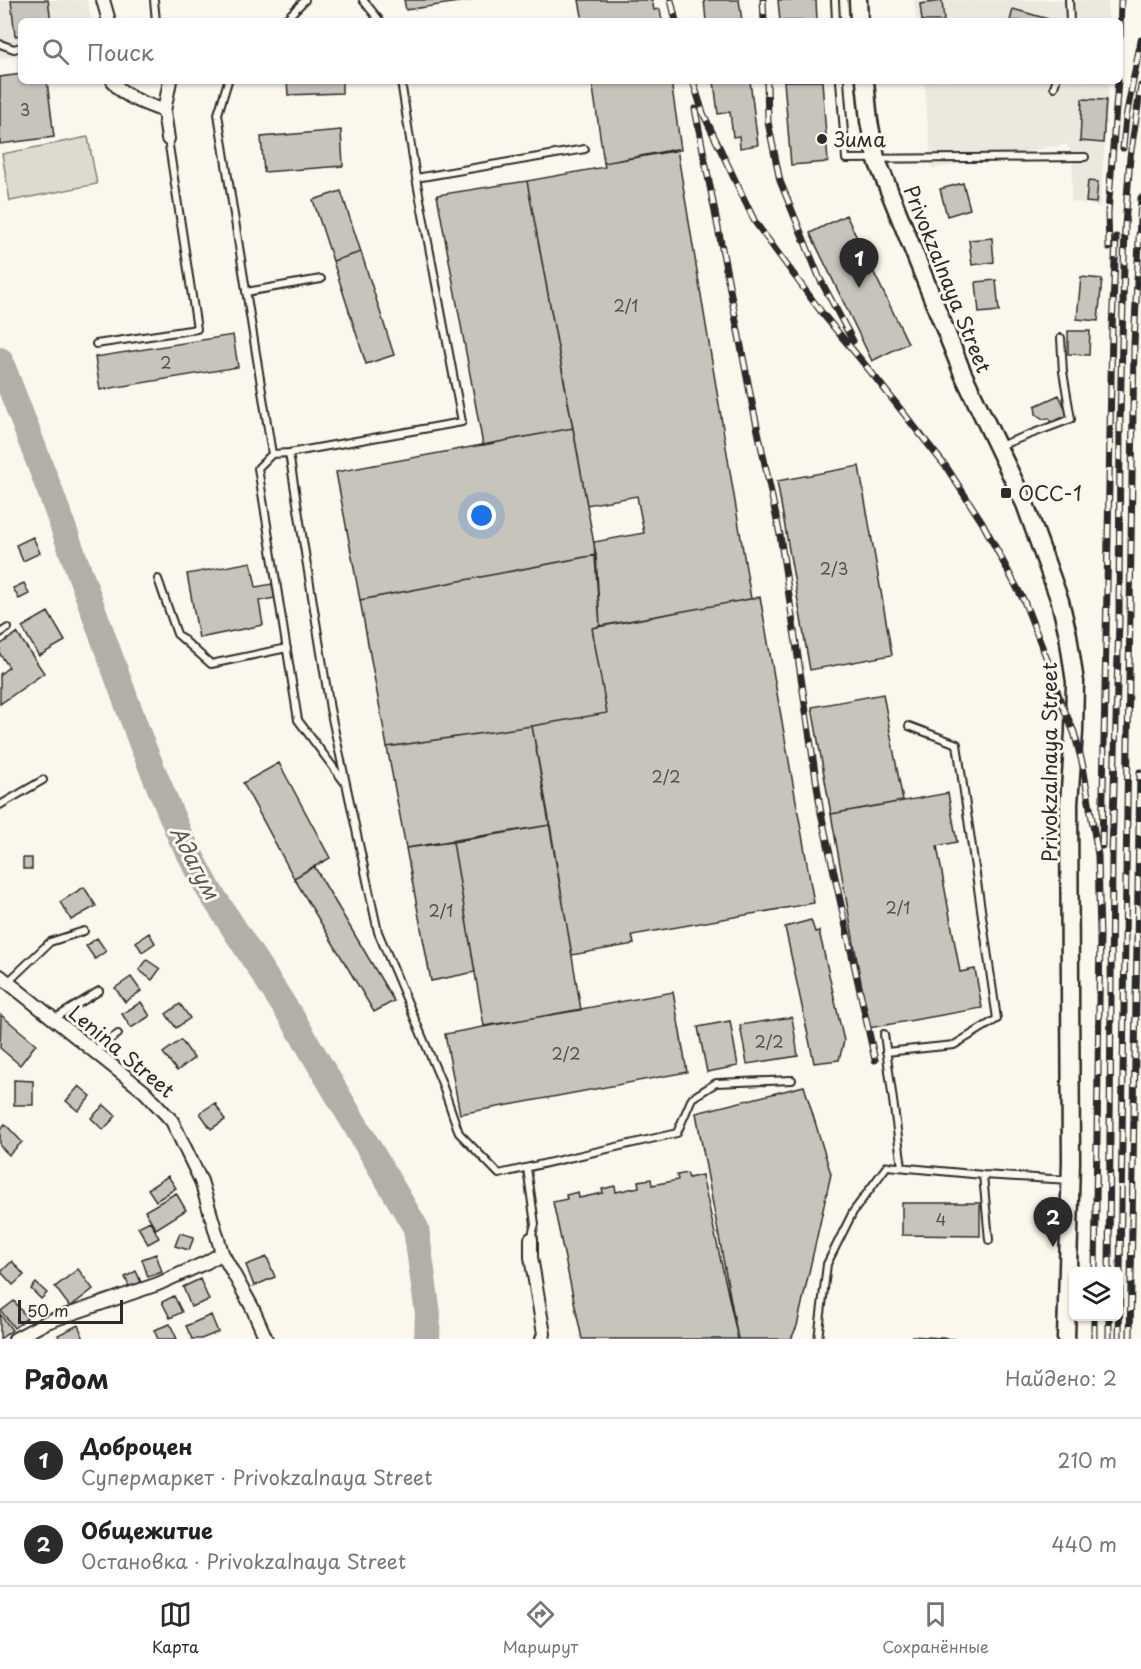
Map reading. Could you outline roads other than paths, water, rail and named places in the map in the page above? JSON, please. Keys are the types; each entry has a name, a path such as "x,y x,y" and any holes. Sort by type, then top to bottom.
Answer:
{"main road":[{"path":"858,0 859,18"},
{"name":"Privokzalnaya Street","path":"865,84 876,158 963,374 1025,504 1060,601 1068,635 1075,682 1069,804 1071,1180 1066,1339"}],"street":[{"path":"103,0 108,18"},
{"path":"115,84 117,88 144,103 164,111"},
{"path":"168,139 164,111 169,84"},
{"name":"Lenina Street","path":"4,979 145,1092 172,1121 201,1181 222,1253 252,1307 266,1339"},
{"path":"531,1239 531,1257 544,1334 542,1339"},
{"path":"15,1339 47,1322 158,1284 222,1253"}],"lane":[{"path":"154,0 156,18"},
{"path":"287,18 305,0"},
{"path":"363,0 378,18"},
{"path":"834,0 836,18"},
{"path":"1070,0 1070,18"},
{"path":"0,44 14,50 18,48"},
{"path":"227,84 218,114 272,454"},
{"path":"347,786 298,720 258,468 272,454 462,423 416,178 401,84"},
{"path":"840,84 846,159 1085,157"},
{"path":"96,344 197,329 168,139"},
{"path":"416,178 585,148"},
{"path":"246,292 321,279"},
{"path":"998,447 1071,419 1063,372 1061,338"},
{"path":"289,453 330,709 378,932 441,1081 459,1133 499,1174 677,1133 692,1098 716,1083 792,1080"},
{"path":"158,579 177,634 211,664 287,648"},
{"path":"0,633 8,628"},
{"path":"886,1052 954,1045 997,1019 957,744 909,726"},
{"path":"0,805 43,780"},
{"path":"4,979 50,942 84,932"},
{"path":"54,1019 99,992"},
{"path":"95,1050 118,1034"},
{"path":"884,1034 902,1167"},
{"path":"818,1339 826,1264 853,1212 887,1166 1071,1180"},
{"path":"527,1168 535,1224 531,1239"},
{"path":"983,1175 989,1240"}],"waterway":[{"name":"Адагум","path":"0,360 141,742 180,836 209,890 294,1021 416,1228 428,1314 427,1339"}],"railway":[{"path":"671,0 675,18"},
{"path":"763,0 764,18"},
{"path":"1120,18 1121,0"},
{"path":"1123,148 1126,117 1141,40"},
{"path":"694,84 703,113 755,222 822,313 947,468 982,522 1024,601 1074,732 1083,766 1098,855 1100,936 1095,1267"},
{"path":"767,84 768,122 780,181 820,279 853,341"},
{"path":"1109,248 1108,213 1118,84"},
{"path":"1109,1267 1112,854 1119,621 1120,419 1125,226 1130,157 1141,86"},
{"path":"695,109 780,535 821,813 875,1060"},
{"path":"1119,1339 1134,345 1141,198"},
{"path":"1102,846 1112,329 1116,237"},
{"path":"1130,1339 1140,772"},
{"path":"1094,1321 1094,1339"},
{"path":"1109,1321 1109,1339"}],"place":[{"name":"Зима","path":"822,139"},
{"name":"Доброцен","path":"859,288"},
{"name":"ОСС-1","path":"1006,493"},
{"name":"Общежитие","path":"1053,1247"}]}
